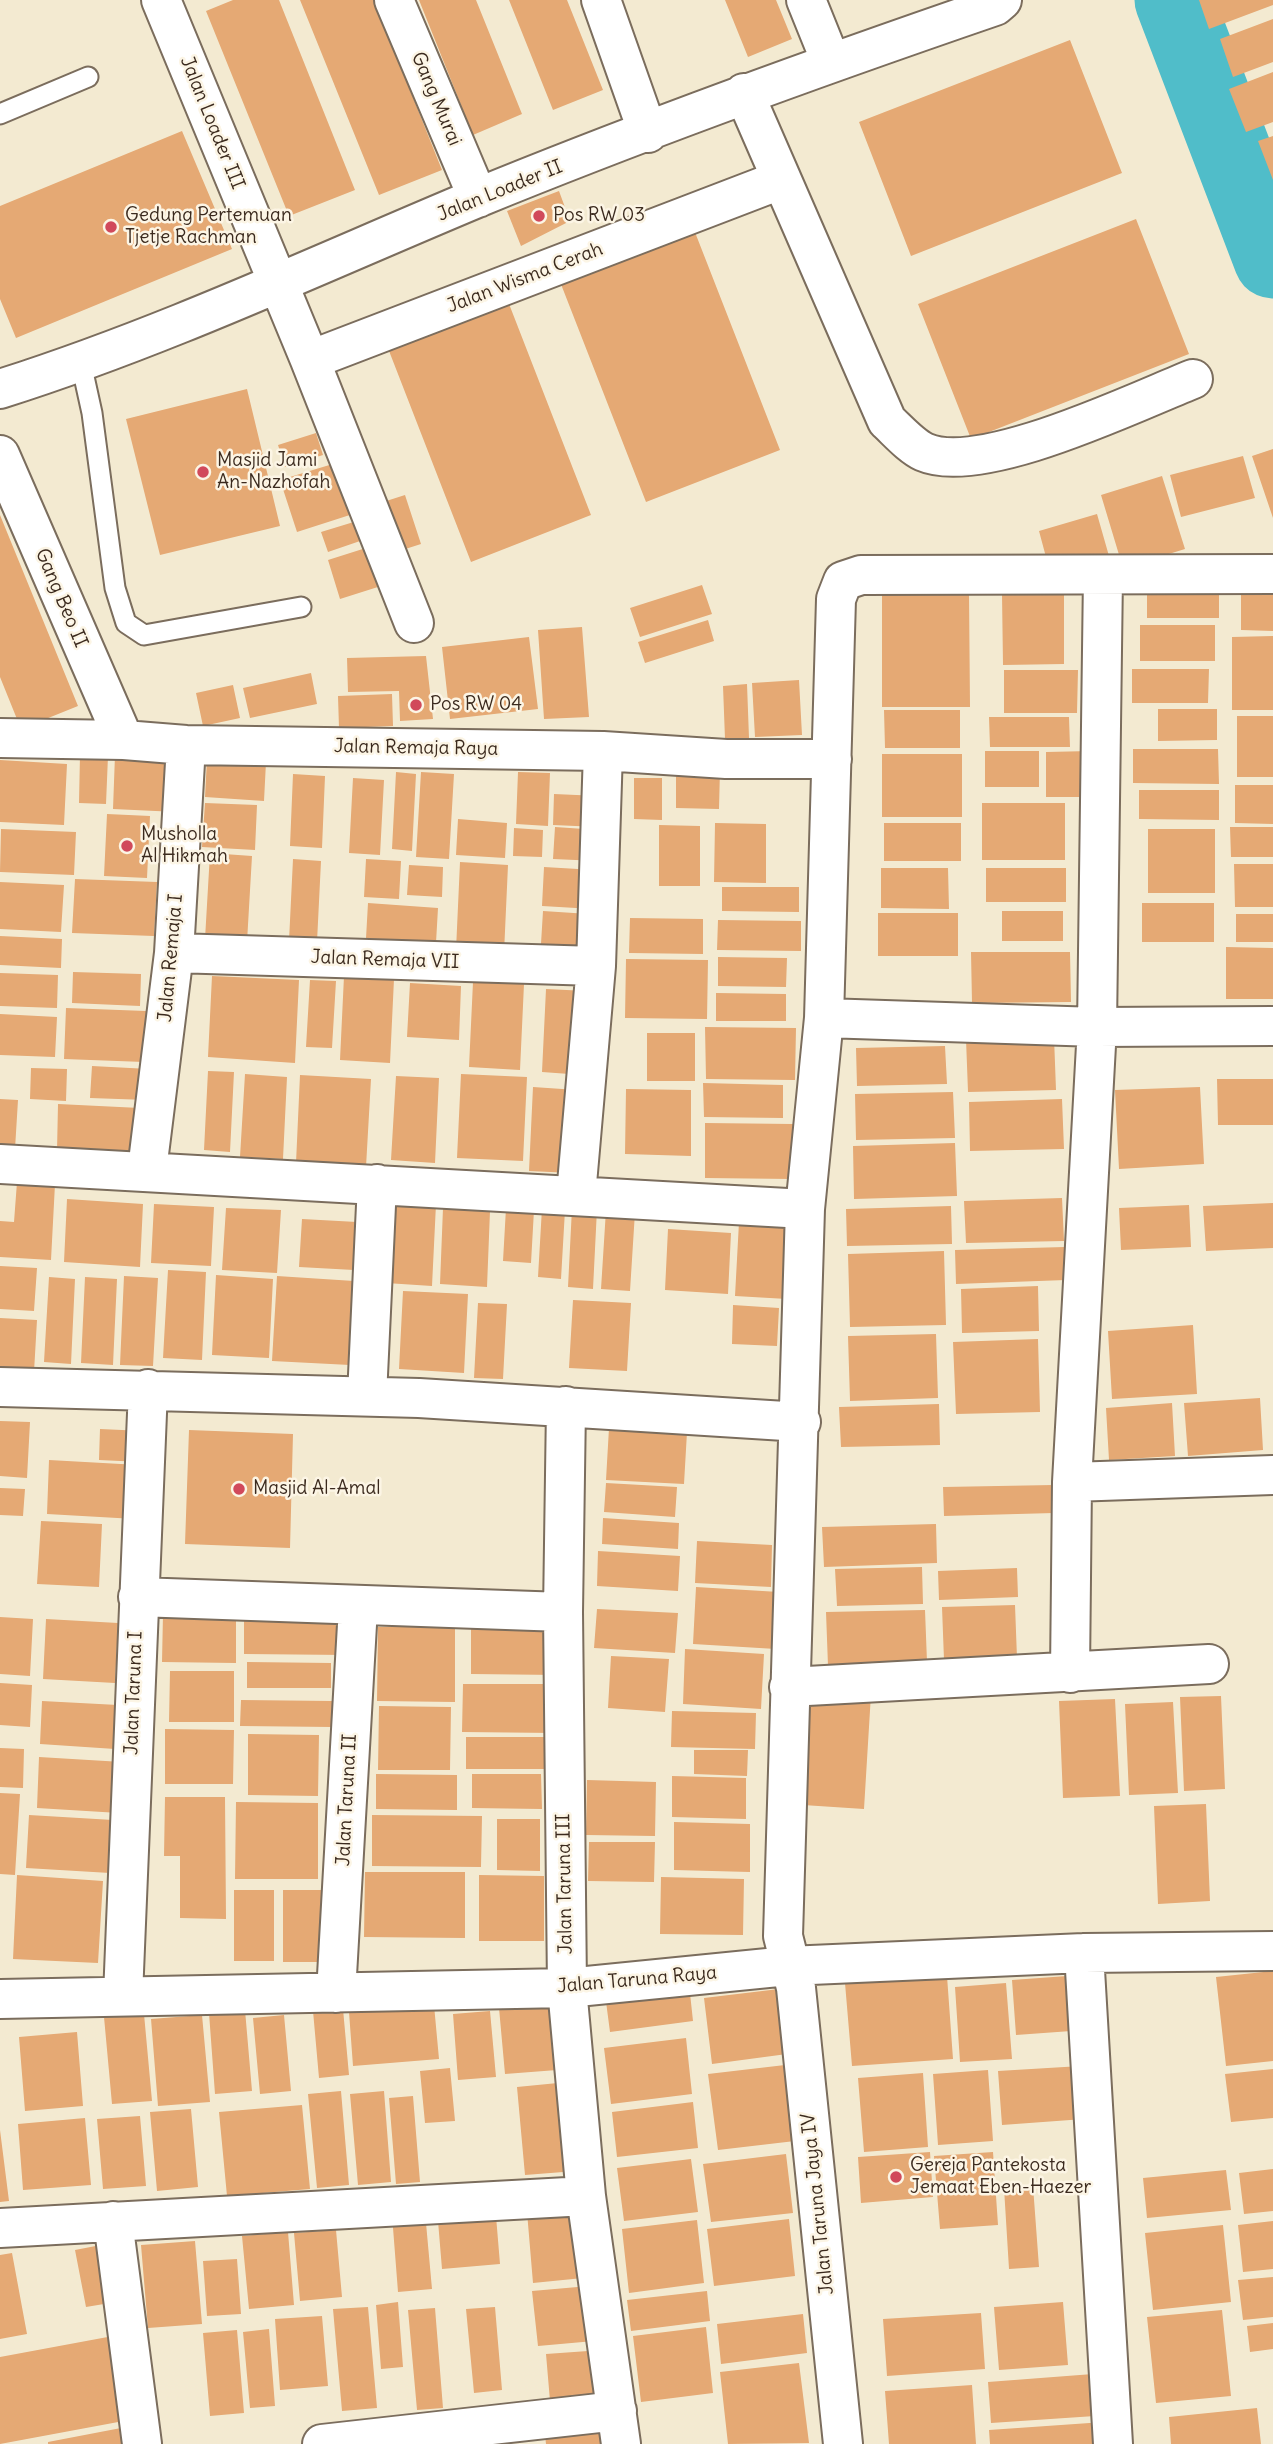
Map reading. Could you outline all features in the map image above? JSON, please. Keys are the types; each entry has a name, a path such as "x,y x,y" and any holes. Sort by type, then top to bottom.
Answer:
{"street":[{"name":"Jalan Loader III","path":"162,0 278,285"},
{"name":"Gang Murai","path":"394,0 478,198"},
{"path":"601,0 648,133"},
{"path":"806,0 831,62"},
{"name":"Jalan Loader II","path":"0,390 81,363 278,285 478,198 744,93 995,6 1002,0"},
{"path":"744,93 887,421 923,452 951,457 996,454 1193,379"},
{"name":"Jalan Wisma Cerah","path":"310,360 780,180"},
{"path":"278,285 414,623"},
{"name":"Gang Beo II","path":"0,455 124,740"},
{"name":"Jalan Taruna Jaya IV","path":"843,2444 796,1988 788,1966 783,1937 789,1687 801,1422 805,1209 824,1018 836,599 844,581 861,575 1273,575"},
{"path":"1070,1673 1072,1482 1097,1027 1104,575"},
{"name":"Jalan Remaja Raya","path":"0,738 124,740 186,745 603,751 726,759 832,759"},
{"name":"Jalan Remaja I","path":"147,1171 174,953 186,745"},
{"path":"576,1195 596,966 603,751"},
{"name":"Jalan Remaja VII","path":"174,953 596,966"},
{"path":"824,1018 1097,1027 1273,1026"},
{"path":"0,1164 805,1209"},
{"path":"367,1395 376,1184"},
{"path":"0,1387 367,1395 801,1422"},
{"name":"Jalan Taruna I","path":"122,1996 148,1389"},
{"name":"Jalan Taruna III","path":"566,1406 562,1612 567,1988 586,2196 619,2428"},
{"path":"1072,1482 1273,1475"},
{"path":"138,1597 359,1607 562,1612"},
{"name":"Jalan Taruna II","path":"336,1993 359,1607"},
{"path":"789,1687 1209,1664"},
{"name":"Jalan Taruna Raya","path":"0,1999 567,1988 788,1966 1084,1953 1273,1951"},
{"path":"1084,1953 1113,2444"},
{"path":"0,2228 586,2196"},
{"path":"113,2221 142,2444"},
{"path":"346,2443 619,2428"}],"lane":[{"path":"0,114 88,77"},
{"path":"81,363 92,413 114,588 126,623 144,635 301,607"}],"building":[{"path":"233,0 279,0 355,190 289,216 206,11"},
{"path":"300,0 374,0 442,170 379,195"},
{"path":"419,0 476,0 522,114 473,135"},
{"path":"509,0 567,0 603,90 553,110"},
{"path":"725,0 776,0 792,39 748,57"},
{"path":"1199,0 1273,0 1273,5 1209,29"},
{"path":"1273,19 1273,62 1233,77 1220,39"},
{"path":"1070,40 1122,173 911,256 859,122"},
{"path":"1273,72 1273,122 1246,132 1229,89"},
{"name":"Gedung Pertemuan Tjetje Rachman","path":"182,131 232,249 16,338 0,299 0,206"},
{"path":"1273,136 1273,180 1258,141"},
{"name":"Pos RW 03","path":"559,191 570,221 521,246 507,211"},
{"path":"1136,219 1189,354 971,439 918,304"},
{"path":"691,222 780,450 646,502 557,274"},
{"path":"504,291 591,515 471,562 384,338"},
{"name":"Masjid Jami An-Nazhofah","path":"247,389 280,526 160,555 126,419"},
{"path":"316,433 323,455 285,467 278,445"},
{"path":"1273,449 1273,518 1252,456"},
{"path":"1243,456 1255,498 1181,517 1170,475"},
{"path":"336,463 353,514 297,532 280,480"},
{"path":"1162,476 1185,549 1123,568 1101,495"},
{"path":"405,495 421,544 396,552 380,503"},
{"path":"1097,514 1109,556 1050,572 1039,531"},
{"path":"0,515 78,706 21,729 0,677"},
{"path":"357,521 363,540 328,552 321,532"},
{"path":"369,547 381,586 340,599 328,560"},
{"path":"702,585 712,614 640,637 630,608"},
{"path":"1241,585 1273,585 1273,631 1241,630"},
{"path":"1147,591 1219,591 1219,618 1147,618"},
{"path":"882,592 969,592 970,707 882,707"},
{"path":"1002,594 1064,594 1064,664 1003,665"},
{"path":"708,620 714,641 645,663 638,642"},
{"path":"1140,625 1215,625 1215,661 1140,661"},
{"path":"582,627 589,717 544,719 538,630"},
{"path":"1273,636 1273,710 1232,710 1232,637"},
{"path":"529,637 538,709 450,719 442,647"},
{"path":"426,656 433,719 400,721 399,691 348,692 347,658"},
{"path":"1132,669 1209,669 1208,703 1132,703"},
{"path":"1004,670 1078,670 1077,713 1004,713"},
{"path":"311,673 317,704 250,718 243,688"},
{"path":"799,680 802,735 755,737 752,683"},
{"path":"747,684 749,738 725,739 723,686"},
{"path":"233,685 240,718 203,726 196,693"},
{"path":"392,694 393,726 339,728 338,696"},
{"path":"1158,709 1217,709 1217,740 1158,741"},
{"path":"884,710 960,710 960,748 885,748"},
{"path":"1237,716 1273,716 1273,777 1237,777"},
{"path":"989,717 1069,717 1070,747 990,747"},
{"path":"1133,749 1218,749 1219,784 1133,783"},
{"path":"985,751 1039,751 1039,787 985,787"},
{"path":"1091,751 1091,797 1046,797 1046,752"},
{"path":"882,754 962,754 962,817 882,817"},
{"path":"80,755 108,756 106,804 79,803"},
{"path":"115,755 180,757 177,812 113,809"},
{"path":"207,759 266,762 264,801 205,797"},
{"path":"0,760 67,764 64,825 0,822"},
{"path":"676,768 720,769 719,809 676,808"},
{"path":"396,772 416,774 412,851 392,849"},
{"path":"421,772 454,774 449,859 416,857"},
{"path":"518,772 550,773 548,826 516,824"},
{"path":"293,774 325,776 322,848 290,846"},
{"path":"353,778 384,780 380,855 349,853"},
{"path":"634,778 662,778 662,820 634,819"},
{"path":"1235,785 1273,785 1273,824 1235,823"},
{"path":"1139,790 1219,790 1219,820 1139,819"},
{"path":"554,794 599,796 598,827 553,825"},
{"path":"205,803 257,805 255,850 202,847"},
{"path":"982,803 1065,803 1065,860 982,860"},
{"name":"Musholla Al Hikmah","path":"107,814 150,816 147,878 104,876"},
{"path":"458,819 507,823 505,858 456,855"},
{"path":"715,823 766,824 766,883 714,882"},
{"path":"884,823 961,823 961,861 884,861"},
{"path":"659,825 700,826 700,886 659,886"},
{"path":"555,827 599,830 598,861 553,859"},
{"path":"1230,827 1273,827 1273,857 1231,857"},
{"path":"514,828 543,830 542,857 513,856"},
{"path":"1,829 76,832 74,875 0,872"},
{"path":"1148,829 1215,829 1215,893 1148,893"},
{"path":"210,853 252,856 247,942 205,939"},
{"path":"293,859 321,861 317,942 289,941"},
{"path":"366,859 401,861 399,899 364,897"},
{"path":"460,862 508,865 504,953 456,950"},
{"path":"1234,864 1273,864 1273,907 1235,907"},
{"path":"409,865 443,867 442,897 407,895"},
{"path":"544,867 595,870 593,909 542,906"},
{"path":"881,868 948,868 949,909 881,908"},
{"path":"986,868 1066,868 1066,902 986,902"},
{"path":"75,879 157,882 154,936 72,933"},
{"path":"0,882 64,885 61,932 0,929"},
{"path":"722,887 799,887 799,912 722,911"},
{"path":"368,903 438,908 435,960 365,956"},
{"path":"1142,903 1214,903 1214,942 1142,942"},
{"path":"543,911 589,914 587,963 540,960"},
{"path":"1002,911 1063,911 1063,941 1002,941"},
{"path":"878,913 958,913 958,956 878,956"},
{"path":"1236,914 1273,914 1273,942 1236,942"},
{"path":"630,918 703,919 703,954 629,953"},
{"path":"718,920 801,921 801,951 717,950"},
{"path":"0,936 62,939 61,968 0,965"},
{"path":"1226,947 1273,948 1273,999 1226,999"},
{"path":"971,952 1070,952 1071,1002 972,1003"},
{"path":"718,957 787,958 786,987 718,986"},
{"path":"626,959 708,960 707,1019 625,1018"},
{"path":"73,972 141,974 140,1006 72,1003"},
{"path":"0,973 58,975 57,1008 0,1006"},
{"path":"212,976 299,980 295,1063 208,1057"},
{"path":"344,976 394,979 390,1063 340,1060"},
{"path":"310,980 336,981 332,1048 306,1047"},
{"path":"473,982 524,984 520,1070 469,1067"},
{"path":"410,983 461,986 459,1040 407,1037"},
{"path":"546,989 587,991 583,1075 542,1072"},
{"path":"716,993 786,994 786,1021 716,1021"},
{"path":"66,1008 146,1011 144,1062 64,1059"},
{"path":"0,1014 57,1017 55,1057 0,1055"},
{"path":"705,1027 796,1028 795,1080 706,1079"},
{"path":"647,1033 695,1033 695,1081 647,1081"},
{"path":"1054,1037 1056,1090 968,1092 966,1039"},
{"path":"945,1046 947,1084 857,1086 856,1048"},
{"path":"92,1066 149,1069 147,1100 90,1098"},
{"path":"31,1068 67,1069 66,1101 30,1099"},
{"path":"208,1071 234,1072 230,1152 204,1150"},
{"path":"245,1074 287,1077 283,1159 240,1157"},
{"path":"461,1074 527,1077 523,1161 457,1158"},
{"path":"300,1075 371,1079 366,1167 296,1163"},
{"path":"396,1076 439,1078 435,1163 391,1160"},
{"path":"1217,1079 1273,1079 1273,1125 1218,1125"},
{"path":"703,1083 783,1085 783,1118 704,1117"},
{"path":"533,1087 577,1090 572,1173 529,1171"},
{"path":"1200,1087 1204,1164 1119,1169 1115,1090"},
{"path":"626,1089 691,1090 691,1156 625,1154"},
{"path":"953,1092 955,1138 856,1140 855,1094"},
{"path":"0,1099 18,1100 15,1149 0,1148"},
{"path":"1062,1099 1064,1149 970,1151 969,1102"},
{"path":"58,1104 140,1108 139,1154 57,1151"},
{"path":"705,1123 793,1124 792,1179 705,1178"},
{"path":"955,1143 957,1196 854,1199 853,1146"},
{"path":"17,1182 55,1184 51,1260 0,1257 0,1221 14,1222"},
{"path":"1062,1198 1064,1241 966,1243 964,1201"},
{"path":"67,1199 143,1204 140,1267 64,1262"},
{"path":"390,1202 436,1204 432,1286 386,1283"},
{"path":"1273,1203 1273,1248 1206,1251 1203,1206"},
{"path":"154,1204 214,1207 211,1266 151,1263"},
{"path":"1189,1205 1191,1247 1121,1250 1119,1208"},
{"path":"951,1206 952,1244 847,1246 846,1209"},
{"path":"226,1208 281,1210 277,1273 222,1270"},
{"path":"443,1208 490,1211 487,1287 440,1284"},
{"path":"506,1208 534,1210 531,1263 503,1261"},
{"path":"542,1208 565,1210 561,1279 538,1277"},
{"path":"572,1208 597,1209 593,1289 568,1287"},
{"path":"606,1210 635,1212 630,1291 601,1289"},
{"path":"302,1219 357,1222 354,1270 299,1267"},
{"path":"739,1222 790,1224 787,1299 735,1296"},
{"path":"668,1229 731,1233 728,1294 665,1290"},
{"path":"1065,1247 1066,1280 956,1284 955,1250"},
{"path":"944,1251 946,1325 850,1327 848,1254"},
{"path":"0,1266 37,1268 34,1311 0,1309"},
{"path":"168,1270 206,1272 202,1360 163,1358"},
{"path":"216,1275 273,1279 269,1358 212,1355"},
{"path":"124,1276 158,1278 153,1366 120,1365"},
{"path":"277,1276 354,1281 350,1365 272,1361"},
{"path":"49,1277 75,1279 71,1364 44,1362"},
{"path":"85,1277 117,1279 113,1365 81,1363"},
{"path":"1038,1286 1039,1331 962,1333 961,1289"},
{"path":"403,1291 468,1294 464,1373 399,1369"},
{"path":"573,1300 631,1303 627,1371 569,1368"},
{"path":"478,1303 507,1304 503,1379 474,1378"},
{"path":"733,1305 779,1308 777,1346 732,1344"},
{"path":"0,1318 37,1320 34,1372 0,1369"},
{"path":"1193,1325 1197,1394 1112,1399 1108,1331"},
{"path":"936,1334 938,1398 850,1401 848,1336"},
{"path":"1038,1339 1040,1412 956,1414 953,1342"},
{"path":"1260,1398 1263,1450 1188,1456 1184,1403"},
{"path":"1172,1403 1175,1456 1109,1460 1106,1408"},
{"path":"939,1404 940,1445 841,1447 839,1407"},
{"path":"0,1421 30,1422 27,1478 0,1476"},
{"path":"609,1428 687,1432 684,1484 606,1480"},
{"path":"100,1429 144,1431 142,1462 99,1460"},
{"name":"Masjid Al-Amal","path":"189,1430 293,1434 290,1548 185,1544"},
{"path":"49,1460 139,1465 135,1519 47,1514"},
{"path":"606,1483 677,1487 675,1517 604,1512"},
{"path":"1053,1485 1054,1513 944,1516 943,1487"},
{"path":"0,1488 25,1489 23,1516 0,1515"},
{"path":"603,1518 679,1523 678,1549 602,1544"},
{"path":"41,1521 102,1524 99,1587 37,1584"},
{"path":"936,1524 937,1563 824,1567 822,1527"},
{"path":"697,1541 772,1545 771,1587 695,1583"},
{"path":"598,1551 680,1556 678,1591 597,1586"},
{"path":"922,1567 923,1604 837,1606 835,1569"},
{"path":"1017,1568 1018,1597 939,1600 938,1571"},
{"path":"696,1587 779,1592 776,1649 693,1644"},
{"path":"1015,1605 1017,1658 944,1660 942,1607"},
{"path":"597,1609 678,1613 675,1653 594,1648"},
{"path":"925,1610 927,1662 828,1666 826,1612"},
{"path":"163,1614 236,1615 236,1663 162,1662"},
{"path":"0,1617 33,1619 30,1676 0,1674"},
{"path":"244,1618 346,1619 347,1655 244,1654"},
{"path":"46,1619 118,1623 115,1683 43,1679"},
{"path":"471,1626 558,1627 558,1675 471,1674"},
{"path":"378,1627 455,1627 455,1702 377,1701"},
{"path":"685,1649 764,1654 761,1709 683,1704"},
{"path":"611,1656 669,1659 665,1712 608,1708"},
{"path":"247,1662 331,1663 331,1688 247,1688"},
{"path":"170,1671 234,1671 234,1722 169,1722"},
{"path":"0,1683 32,1685 30,1727 0,1725"},
{"path":"463,1684 555,1684 555,1733 462,1732"},
{"path":"809,1690 871,1694 864,1809 803,1805"},
{"path":"1221,1696 1225,1789 1184,1791 1180,1697"},
{"path":"1115,1699 1120,1796 1063,1798 1059,1701"},
{"path":"241,1700 332,1701 332,1727 240,1726"},
{"path":"42,1701 118,1705 115,1749 40,1744"},
{"path":"1173,1702 1178,1793 1129,1795 1125,1704"},
{"path":"379,1706 451,1707 450,1770 378,1770"},
{"path":"672,1711 756,1713 755,1749 671,1747"},
{"path":"165,1729 234,1730 233,1784 165,1784"},
{"path":"248,1734 319,1735 318,1796 248,1795"},
{"path":"466,1737 545,1737 545,1769 466,1769"},
{"path":"0,1748 24,1749 23,1788 0,1787"},
{"path":"694,1750 748,1750 747,1776 694,1774"},
{"path":"39,1757 122,1762 119,1813 37,1808"},
{"path":"376,1774 457,1775 457,1810 376,1809"},
{"path":"472,1774 541,1774 542,1809 472,1808"},
{"path":"672,1776 746,1778 746,1819 672,1817"},
{"path":"587,1780 656,1782 655,1836 586,1835"},
{"path":"0,1793 20,1794 15,1875 0,1874"},
{"path":"165,1797 225,1797 226,1919 180,1918 180,1856 164,1856"},
{"path":"236,1802 318,1803 318,1879 235,1879"},
{"path":"1206,1804 1210,1901 1158,1904 1154,1806"},
{"path":"29,1815 113,1820 110,1873 26,1868"},
{"path":"372,1815 482,1816 481,1867 372,1866"},
{"path":"497,1819 540,1819 540,1871 497,1870"},
{"path":"674,1822 750,1824 750,1872 674,1870"},
{"path":"589,1842 655,1842 654,1882 588,1881"},
{"path":"365,1872 465,1872 465,1938 364,1937"},
{"path":"17,1875 103,1881 98,1963 13,1959"},
{"path":"479,1875 544,1876 544,1941 479,1941"},
{"path":"661,1877 744,1879 743,1935 660,1934"},
{"path":"234,1890 274,1890 274,1961 234,1961"},
{"path":"283,1890 322,1890 322,1962 283,1962"},
{"path":"1273,1971 1273,2061 1226,2066 1216,1977"},
{"path":"1081,1975 1085,2030 1016,2035 1012,1980"},
{"path":"947,1976 953,2059 852,2066 845,1983"},
{"path":"1006,1983 1012,2059 960,2062 955,1987"},
{"path":"689,1984 693,2021 610,2032 605,1994"},
{"path":"779,1989 787,2054 712,2064 704,1998"},
{"path":"551,2004 557,2070 505,2074 499,2008"},
{"path":"434,2005 439,2059 353,2066 349,2012"},
{"path":"343,2009 349,2075 319,2078 313,2011"},
{"path":"245,2010 252,2091 215,2094 209,2013"},
{"path":"490,2011 496,2077 458,2080 453,2014"},
{"path":"144,2014 152,2101 112,2104 104,2017"},
{"path":"202,2015 210,2102 158,2106 151,2019"},
{"path":"284,2015 291,2091 260,2094 253,2018"},
{"path":"77,2032 83,2106 25,2111 19,2037"},
{"path":"686,2038 692,2094 611,2104 604,2048"},
{"path":"785,2065 795,2141 718,2150 708,2074"},
{"path":"1081,2066 1084,2119 1002,2125 998,2071"},
{"path":"450,2068 455,2121 425,2123 420,2071"},
{"path":"1273,2069 1273,2118 1231,2122 1225,2074"},
{"path":"988,2070 993,2141 938,2145 933,2074"},
{"path":"923,2073 928,2147 864,2152 858,2078"},
{"path":"568,2082 576,2171 525,2175 517,2087"},
{"path":"341,2091 349,2185 317,2188 308,2094"},
{"path":"384,2091 391,2182 358,2185 350,2094"},
{"path":"413,2096 420,2182 396,2184 389,2098"},
{"path":"693,2102 698,2148 617,2157 612,2112"},
{"path":"302,2105 310,2189 227,2196 219,2112"},
{"path":"191,2109 198,2187 157,2191 150,2112"},
{"path":"140,2116 146,2186 103,2189 97,2119"},
{"path":"85,2118 91,2185 23,2190 18,2124"},
{"path":"0,2130 9,2201 0,2202"},
{"name":"Gereja Pantekosta Jemaat Eben-Haezer","path":"930,2152 933,2197 861,2203 858,2157"},
{"path":"993,2152 998,2225 940,2229 934,2156"},
{"path":"786,2154 793,2213 711,2222 703,2164"},
{"path":"691,2159 698,2212 624,2221 617,2168"},
{"path":"1273,2169 1273,2211 1244,2214 1239,2173"},
{"path":"1226,2170 1231,2210 1147,2218 1143,2178"},
{"path":"1033,2186 1039,2267 1009,2269 1004,2188"},
{"path":"578,2207 583,2278 533,2283 527,2212"},
{"path":"425,2212 432,2289 398,2292 392,2215"},
{"path":"496,2216 500,2264 442,2269 438,2221"},
{"path":"789,2219 795,2276 714,2286 707,2229"},
{"path":"697,2220 704,2283 629,2293 622,2229"},
{"path":"1273,2221 1273,2269 1243,2272 1238,2225"},
{"path":"1223,2225 1231,2302 1153,2310 1145,2233"},
{"path":"336,2230 342,2297 300,2301 294,2233"},
{"path":"288,2232 294,2305 249,2309 242,2236"},
{"path":"195,2241 202,2324 148,2328 141,2245"},
{"path":"106,2244 116,2302 86,2307 75,2250"},
{"path":"12,2253 27,2334 0,2339 0,2255"},
{"path":"237,2259 241,2314 207,2316 203,2261"},
{"path":"1273,2277 1273,2317 1243,2320 1238,2280"},
{"path":"589,2286 594,2341 538,2346 532,2291"},
{"path":"707,2291 710,2321 631,2331 627,2300"},
{"path":"398,2302 403,2367 381,2369 376,2305"},
{"path":"1063,2302 1068,2365 999,2370 994,2307"},
{"path":"368,2307 377,2408 342,2411 333,2309"},
{"path":"495,2307 502,2390 474,2393 466,2309"},
{"path":"435,2308 443,2408 417,2410 408,2310"},
{"path":"1222,2310 1231,2396 1156,2403 1147,2317"},
{"path":"981,2313 985,2369 887,2376 883,2319"},
{"path":"803,2314 807,2353 721,2364 717,2324"},
{"path":"322,2316 328,2386 280,2390 275,2319"},
{"path":"1273,2323 1273,2349 1250,2352 1247,2326"},
{"path":"706,2327 713,2393 641,2402 633,2336"},
{"path":"269,2329 275,2406 250,2408 243,2332"},
{"path":"237,2330 244,2413 210,2416 203,2333"},
{"path":"113,2336 129,2420 0,2444 0,2357"},
{"path":"602,2350 606,2396 550,2401 546,2354"},
{"path":"799,2363 809,2443 728,2444 720,2372"},
{"path":"1093,2374 1095,2416 991,2423 988,2382"},
{"path":"972,2385 976,2444 889,2444 885,2391"},
{"path":"1257,2408 1261,2444 1171,2444 1169,2417"},
{"path":"598,2419 602,2444 546,2444 544,2426"},
{"path":"1104,2422 1106,2444 990,2444 989,2430"},
{"path":"121,2428 124,2444 48,2444 48,2442"}],"waterway":[{"path":"1174,0 1273,259"}],"place":[{"name":"Pos RW 03","path":"539,216"},
{"name":"Gedung Pertemuan Tjetje Rachman","path":"111,227"},
{"name":"Masjid Jami An-Nazhofah","path":"203,472"},
{"name":"Pos RW 04","path":"416,705"},
{"name":"Musholla Al Hikmah","path":"127,846"},
{"name":"Masjid Al-Amal","path":"239,1489"},
{"name":"Gereja Pantekosta Jemaat Eben-Haezer","path":"896,2177"}]}
